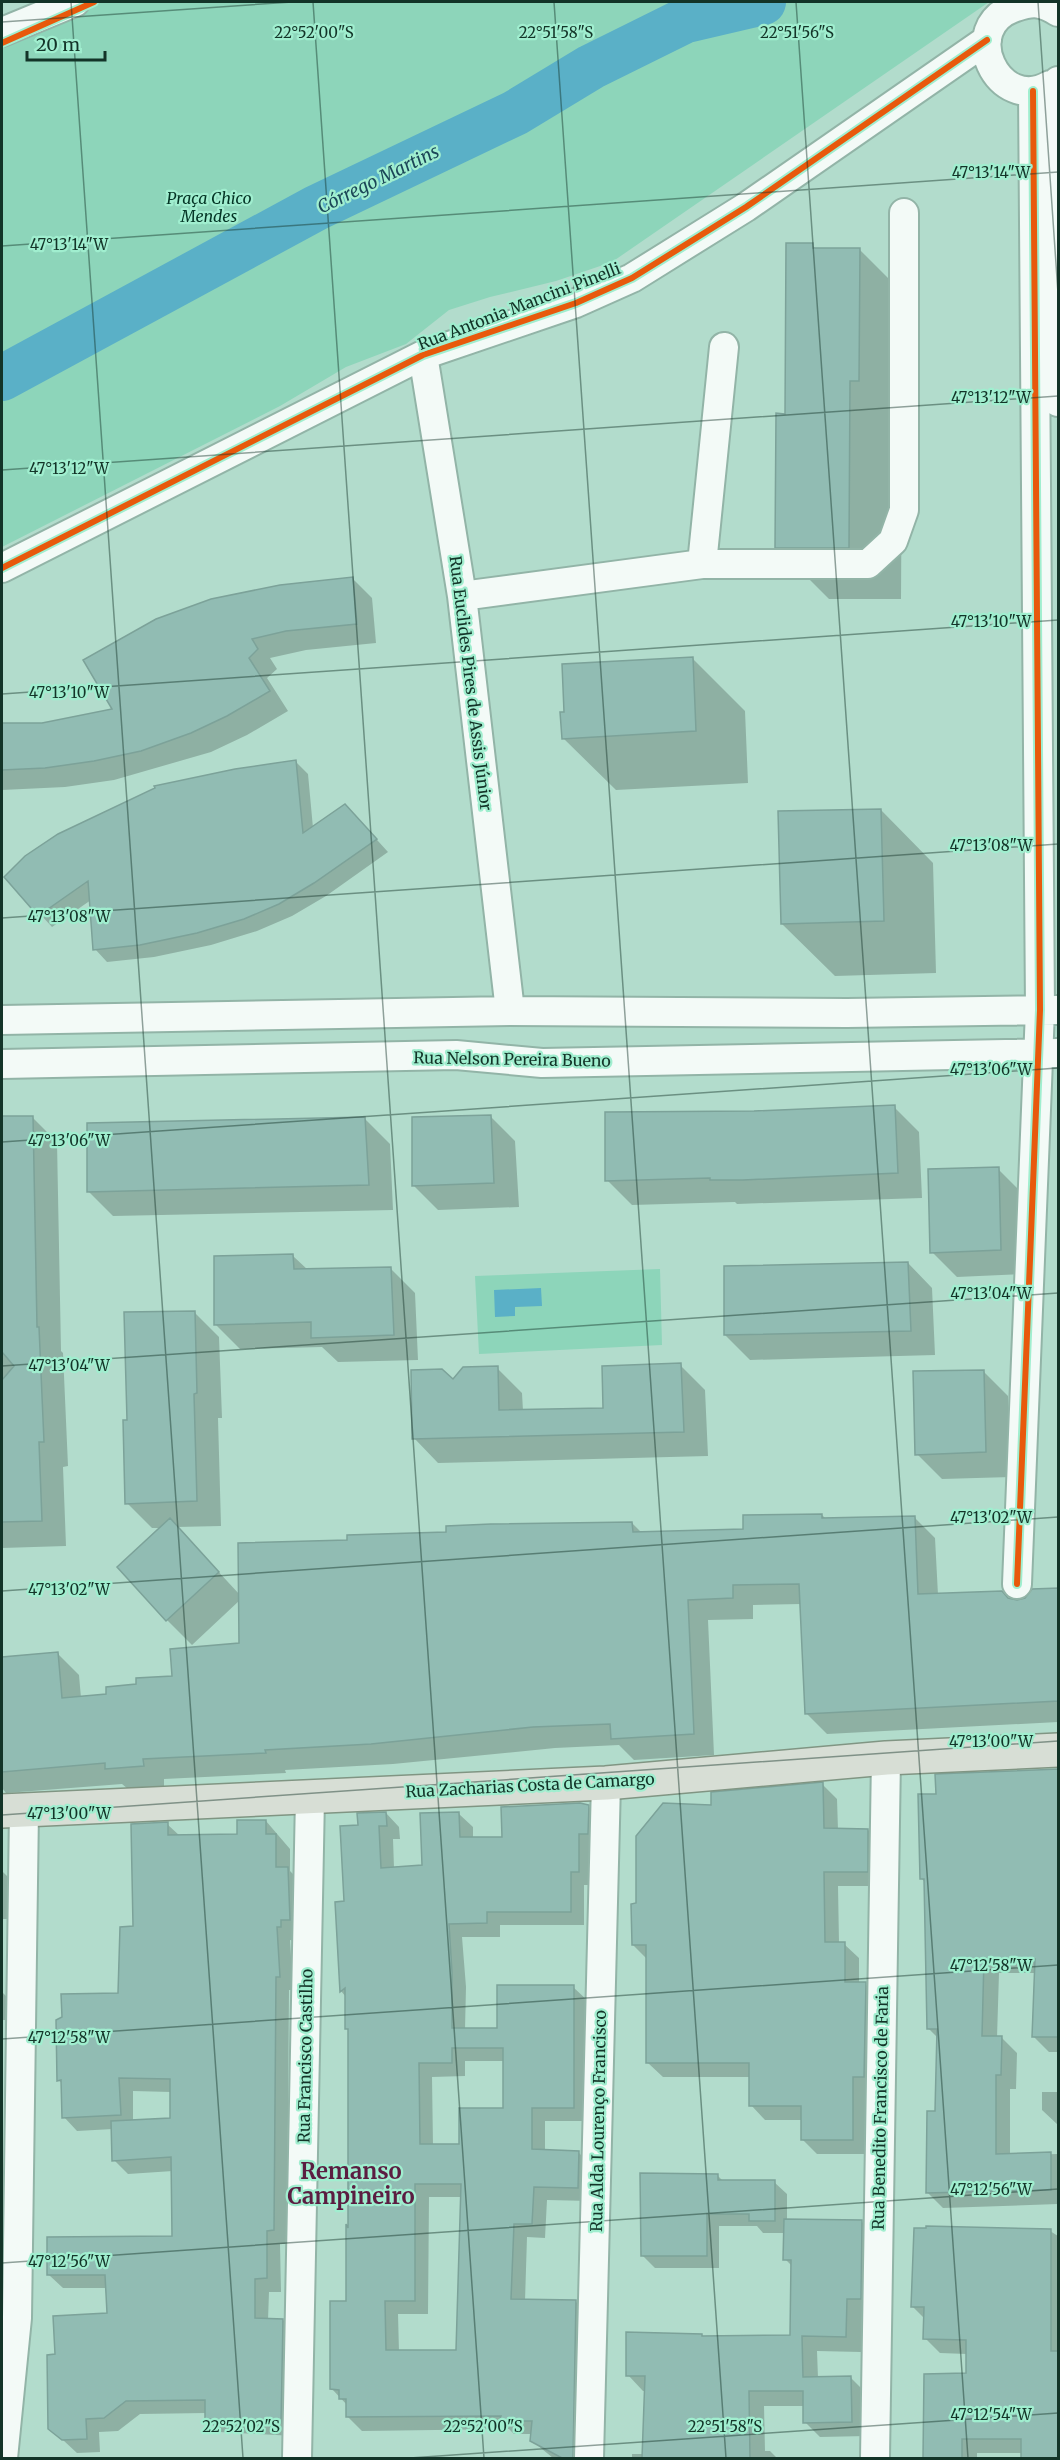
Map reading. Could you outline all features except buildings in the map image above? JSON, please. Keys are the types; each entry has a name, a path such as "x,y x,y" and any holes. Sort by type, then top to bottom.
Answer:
{"main road":[{"name":"Rua Zacharias Costa de Camargo","path":"13,1811 606,1783 886,1758 1059,1750"}],"street":[{"path":"2,32 29,10 75,2"},
{"path":"1050,84 1018,89 1006,84 989,62 987,40 993,21 1004,11 1032,2 1047,5 1059,12"},
{"name":"Rua Antonia Mancini Pinelli","path":"2,568 423,355 576,303 632,278 746,207 987,40"},
{"path":"1050,84 1059,402"},
{"path":"1017,1584 1049,1010 1050,84"},
{"path":"462,596 702,564 868,564 893,541 904,510 904,213"},
{"path":"702,564 724,347"},
{"name":"Rua Euclides Pires de Assis Júnior","path":"423,355 462,596 510,1011"},
{"path":"2,1020 510,1011 847,1013 1049,1010"},
{"name":"Rua Nelson Pereira Bueno","path":"2,1064 456,1055 542,1063 1048,1052"},
{"name":"Rua Benedito Francisco de Faria","path":"875,2458 886,1758"},
{"name":"Rua Alda Lourenço Francisco","path":"589,2458 606,1783"},
{"name":"Rua Francisco Castilho","path":"297,2458 310,1797"},
{"path":"3,2458 17,2318 13,1811"}],"green space":[{"name":"Praça Chico Mendes","path":"81,2 989,2 612,262 556,281 490,297 449,310 406,344 346,367 280,406 2,547 2,33"},
{"path":"660,1269 662,1345 479,1354 475,1276"}],"water":[{"path":"541,1288 542,1306 515,1307 515,1316 495,1317 494,1290"}],"waterway":[{"name":"Córrego Martins","path":"2,378 316,208 515,113 591,67 686,20 763,2"}],"cycle path":[{"path":"2,43 94,2"},
{"path":"2,568 423,355 576,303 632,278 746,207 987,40"},
{"path":"1017,1584 1040,1010 1033,91"}],"district":[{"name":"Remanso Campineiro","path":"351,2184"}]}
